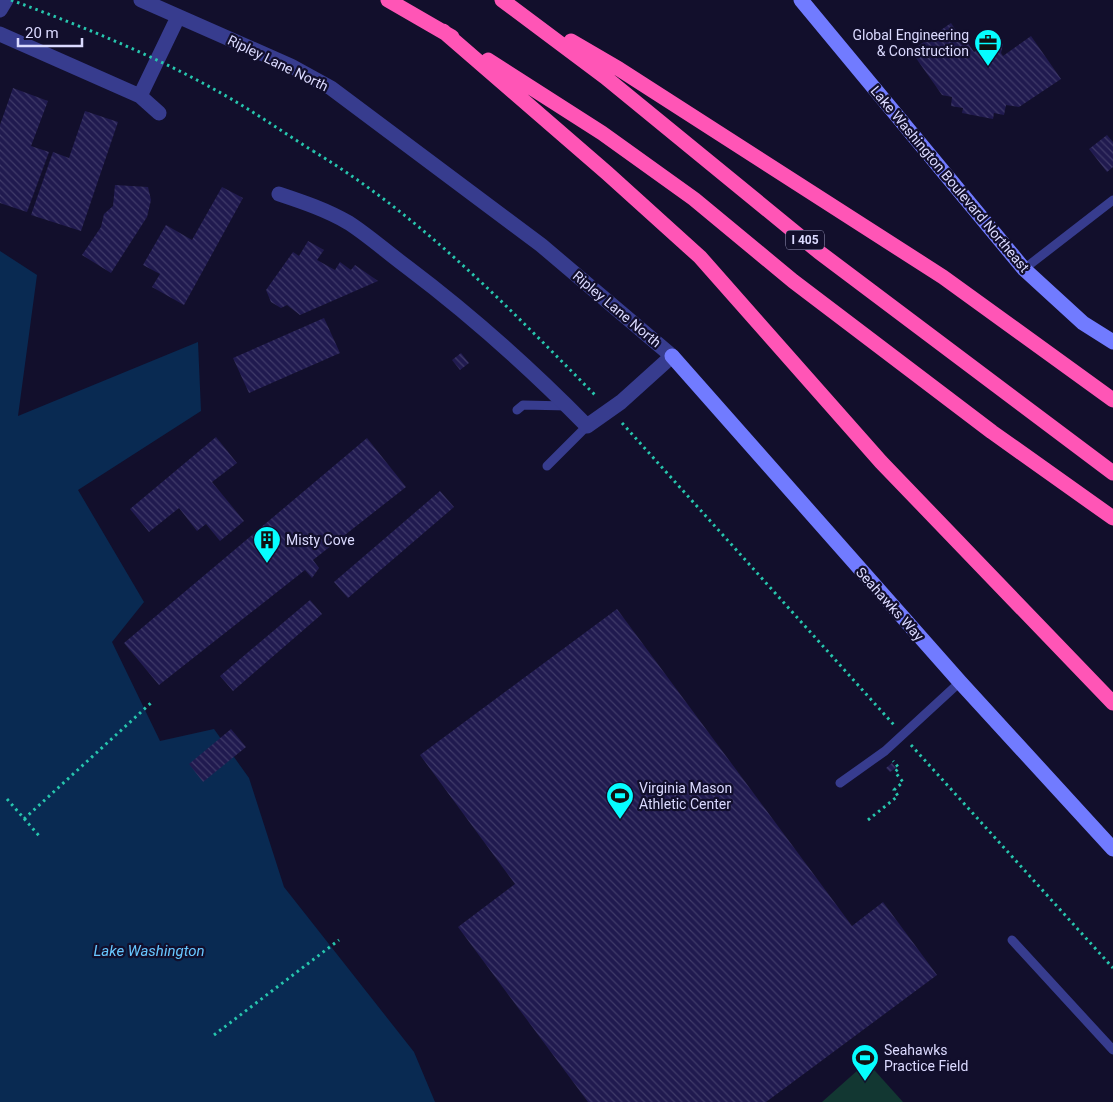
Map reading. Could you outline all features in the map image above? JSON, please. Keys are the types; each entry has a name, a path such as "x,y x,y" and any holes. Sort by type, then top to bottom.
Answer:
{"highway":[{"name":"I 405","path":"388,0 444,31 602,133 694,199 793,281 992,432 1113,518"},
{"name":"I 405","path":"508,4 605,77 819,252 1113,473"},
{"path":"508,4 619,69 942,277 1113,400"},
{"path":"444,31 700,257 882,462 1113,702"}],"street":[{"path":"0,10 6,0"},
{"name":"Ripley Lane North","path":"141,0 291,66 331,88 541,245 672,356 621,402 587,426"},
{"name":"Lake Washington Boulevard Northeast","path":"801,0 1024,269 1083,323 1113,342"},
{"path":"140,96 178,17"},
{"path":"0,34 140,96 159,113"},
{"path":"279,194 320,208 349,223 444,296 530,368 587,426"},
{"name":"Seahawks Way","path":"672,356 960,682 1113,849"}],"lane":[{"path":"1024,269 1113,200"},
{"path":"517,410 523,405 568,406"},
{"path":"547,466 587,426"},
{"path":"840,783 885,751 960,682"},
{"path":"1012,940 1113,1050"}],"path":[{"path":"12,0 94,33 189,77 232,100 313,151 399,212 462,264 508,305 598,399"},
{"path":"622,423 893,724"},
{"path":"24,819 152,702"},
{"path":"913,747 1113,968"},
{"path":"868,820 898,796 894,790 903,782 895,772 899,768 885,751"},
{"path":"7,799 41,838"},
{"path":"214,1035 339,940"}],"green space":[{"name":"Seahawks Practice Field","path":"867,1062 903,1102 822,1102"}],"water":[{"name":"Lake Washington","path":"0,251 37,275 18,416 198,342 201,411 78,490 144,602 112,642 160,741 214,729 249,778 284,887 414,1052 435,1102 0,1102"}],"building":[{"name":"Global Engineering & Construction","path":"951,23 957,32 959,30 974,52 977,50 978,39 1003,44 1001,53 1003,56 1031,36 1061,79 1019,107 1006,105 1004,115 994,113 993,119 962,113 963,108 951,106 952,97 942,95 911,51"},
{"path":"13,88 48,101 31,146 49,152 27,212 0,203 0,125"},
{"path":"85,111 118,122 81,231 31,215 53,152 69,158"},
{"path":"1107,135 1113,142 1113,167 1107,172 1089,149"},
{"path":"115,185 148,187 151,200 147,217 111,273 82,255 101,227 104,214 113,206"},
{"path":"222,187 243,198 184,305 152,287 160,274 143,265 166,225 192,240"},
{"path":"308,241 324,250 317,260 335,270 340,262 351,270 355,265 378,281 300,315 287,305 281,308 271,302 266,290 293,252 299,256"},
{"path":"324,318 340,353 249,393 233,358"},
{"path":"461,353 469,363 460,370 452,360"},
{"path":"216,437 237,463 212,482 244,521 220,541 206,524 197,531 179,508 149,532 130,509"},
{"name":"Misty Cove","path":"367,438 406,487 313,560 319,568 312,578 305,570 159,685 124,643"},
{"path":"440,491 454,507 348,598 334,582"},
{"path":"310,600 322,614 233,691 220,676"},
{"name":"Virginia Mason Athletic Center","path":"617,609 852,926 883,902 937,975 766,1102 588,1102 458,927 515,884 420,755"},
{"path":"231,729 246,747 203,782 189,764"},
{"path":"892,763 896,768 890,772 886,768"}],"place":[{"name":"Global Engineering & Construction","path":"988,67"},
{"name":"Misty Cove","path":"267,564"},
{"name":"Virginia Mason Athletic Center","path":"620,820"},
{"name":"Seahawks Practice Field","path":"865,1082"}]}
